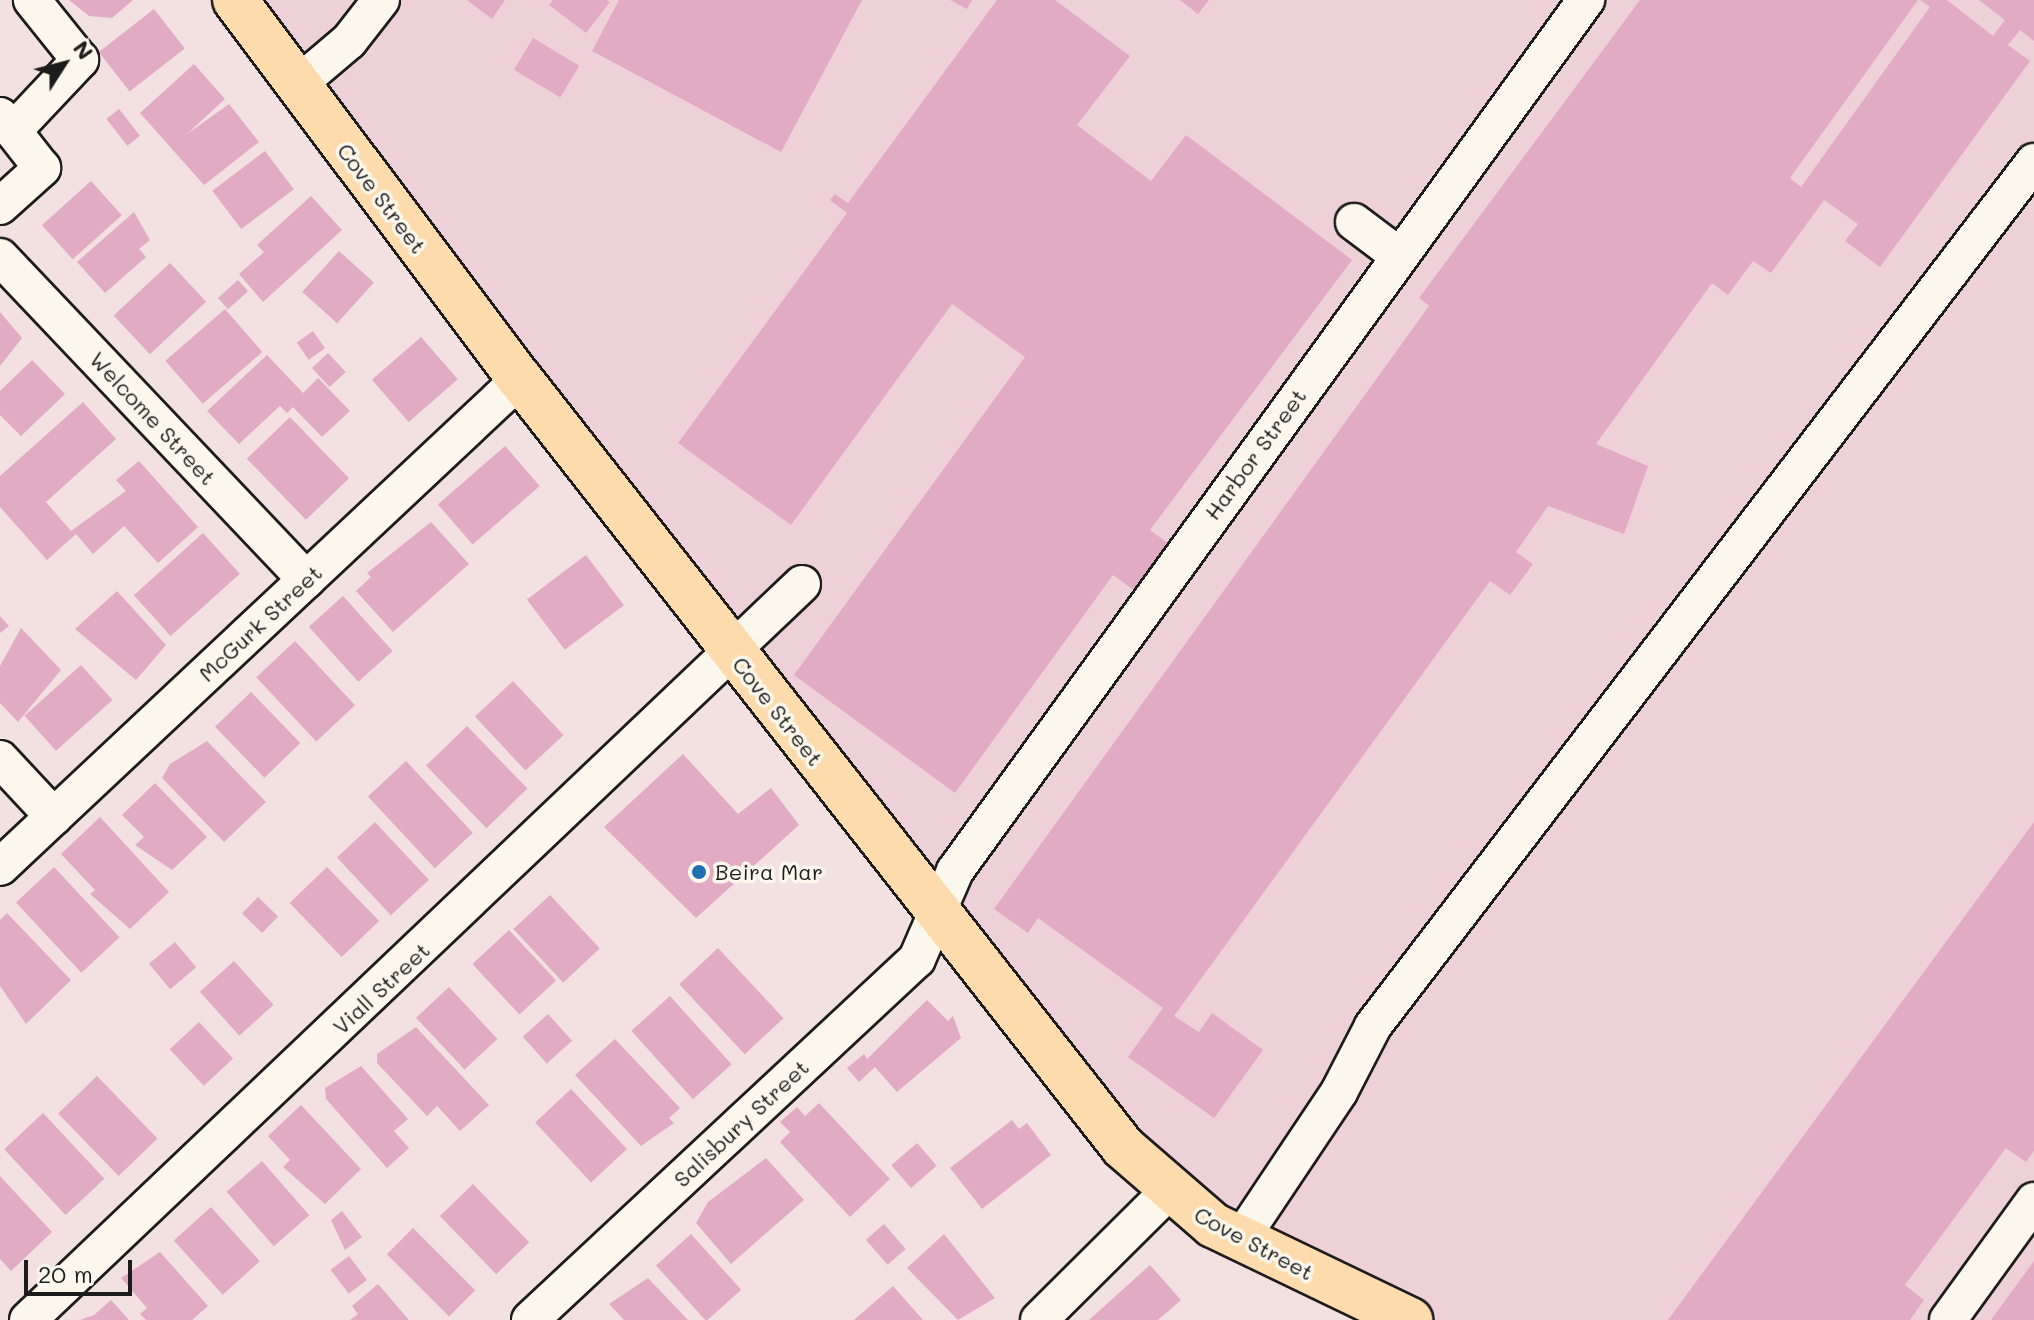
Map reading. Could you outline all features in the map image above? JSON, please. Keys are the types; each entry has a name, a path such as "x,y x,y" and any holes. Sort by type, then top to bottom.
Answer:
{"main road":[{"name":"Cove Street","path":"235,0 520,379 1085,1104 1168,1192 1240,1240 1410,1320"}],"street":[{"path":"0,206 42,168 6,123 80,60 32,0"},
{"path":"297,85 349,41 381,0"},
{"name":"Harbor Street","path":"937,916 955,871 1398,255 1586,0"},
{"path":"1240,1240 1339,1092 1373,1026 2034,162"},
{"path":"1354,222 1398,255"},
{"name":"Welcome Street","path":"0,257 306,580"},
{"name":"McGurk Street","path":"0,867 520,379"},
{"name":"Viall Street","path":"28,1320 735,656 802,584"},
{"path":"0,759 54,817"},
{"name":"Salisbury Street","path":"530,1320 917,959 937,916"},
{"path":"1039,1320 1168,1192"},
{"path":"1948,1320 2034,1201"}],"shaded area":[{"path":"235,0 2034,0 2034,1320 1410,1320 1213,1225"}],"building":[{"path":"69,0 133,0 112,18 89,16"},
{"path":"467,0 505,0 492,19"},
{"path":"553,0 610,2 586,33 549,5"},
{"path":"619,0 862,0 781,152 592,51"},
{"path":"950,0 972,0 967,9"},
{"path":"997,0 1055,0 1130,56 1077,125 1151,181 1186,135 1352,260 1150,530 1169,544 1135,591 1113,575 955,793 794,675 1025,357 952,304 791,525 678,443 847,213 830,200 835,194 848,203"},
{"path":"1180,0 1209,0 1198,14"},
{"path":"1640,0 1918,0 1790,178 1801,187 1930,7 1920,0 1947,0 1993,36 2005,20 1979,0 2034,0 2034,41 2020,30 2008,45 2030,61 1880,267 1845,241 1858,224 1824,200 1771,273 1753,261 1728,295 1712,283 1596,444 1648,466 1624,534 1548,506 1516,552 1533,564 1510,595 1490,581 1174,1016 1199,1032 1212,1013 1263,1050 1214,1118 1128,1057 1163,1008 1038,918 1028,933 994,909 1429,306 1419,298"},
{"path":"154,9 185,48 130,91 99,52"},
{"path":"533,38 579,66 560,98 514,70"},
{"path":"194,64 225,99 187,134 229,104 259,142 204,185 140,113"},
{"path":"119,109 140,136 127,146 106,119"},
{"path":"265,151 294,189 241,229 212,191"},
{"path":"91,181 122,215 73,259 42,225"},
{"path":"311,196 342,230 263,302 239,274 264,252 257,245"},
{"path":"134,212 150,240 139,249 146,257 105,293 77,262"},
{"path":"339,251 374,282 337,323 302,292"},
{"path":"170,263 206,302 150,354 114,316"},
{"path":"238,280 248,291 228,309 218,298"},
{"path":"225,309 262,352 203,404 165,361"},
{"path":"0,312 22,338 0,366"},
{"path":"313,331 325,348 309,360 297,342"},
{"path":"421,337 458,379 409,422 372,380"},
{"path":"328,353 346,372 330,387 312,368"},
{"path":"267,355 303,393 318,378 350,411 322,437 293,407 287,413 280,406 239,444 207,411"},
{"path":"32,360 65,394 21,436 0,415 0,391"},
{"path":"83,402 116,439 46,502 71,531 126,491 116,480 139,461 198,527 158,563 124,526 93,554 76,534 47,560 0,507 0,476"},
{"path":"290,417 349,478 306,520 247,459"},
{"path":"505,446 540,486 473,544 438,504"},
{"path":"431,522 469,564 393,632 356,591 371,577 367,573"},
{"path":"203,533 240,574 171,636 134,595"},
{"path":"586,555 624,605 565,650 527,600"},
{"path":"117,591 166,645 136,680 75,629"},
{"path":"343,596 393,651 358,682 309,627"},
{"path":"0,616 9,626 0,633"},
{"path":"21,628 61,670 18,722 0,703 0,666"},
{"path":"295,641 355,705 316,742 256,677"},
{"path":"81,665 112,700 56,751 25,716"},
{"path":"513,681 563,735 525,771 475,716"},
{"path":"251,692 300,743 264,778 215,727"},
{"path":"467,726 527,789 486,828 426,766"},
{"path":"207,741 266,802 224,842 162,778 170,764"},
{"name":"Beira Mar","path":"683,754 738,814 771,788 799,825 696,918 604,827"},
{"path":"406,761 473,833 435,868 368,796"},
{"path":"155,783 207,837 172,870 135,845 144,837 122,815"},
{"path":"100,817 169,892 130,929 90,894 95,890 61,854"},
{"path":"375,822 429,880 391,915 337,857"},
{"path":"2034,822 2034,1151 2026,1162 2006,1148 1905,1285 1924,1300 1910,1320 1668,1320"},
{"path":"54,867 119,937 81,973 16,902"},
{"path":"327,867 379,921 342,957 290,903"},
{"path":"550,895 600,948 563,982 513,929"},
{"path":"258,897 278,916 262,933 242,914"},
{"path":"7,913 71,980 26,1024 0,986 0,920"},
{"path":"509,930 556,980 519,1015 472,964"},
{"path":"175,942 196,967 170,989 149,964"},
{"path":"718,948 783,1018 745,1054 679,984"},
{"path":"234,961 273,1005 239,1036 200,992"},
{"path":"449,987 497,1039 465,1070 416,1018"},
{"path":"670,996 732,1064 693,1099 631,1031"},
{"path":"927,1000 948,1021 953,1016 961,1038 897,1092 875,1067 859,1082 847,1068 864,1054 867,1059"},
{"path":"548,1014 572,1041 547,1064 523,1037"},
{"path":"199,1022 233,1059 204,1086 170,1049"},
{"path":"416,1027 489,1105 460,1131 437,1106 427,1116 377,1063 377,1054"},
{"path":"615,1039 680,1108 669,1118 674,1123 641,1146 575,1075"},
{"path":"361,1066 408,1119 394,1131 409,1148 387,1168 326,1099 325,1088"},
{"path":"97,1076 157,1139 119,1176 58,1114"},
{"path":"571,1089 627,1149 591,1182 535,1122"},
{"path":"819,1103 890,1179 850,1217 780,1142 790,1132 780,1122 797,1107 805,1116"},
{"path":"301,1105 361,1169 325,1204 283,1167 290,1160 268,1136"},
{"path":"43,1113 104,1179 66,1215 4,1149"},
{"path":"1012,1120 1019,1129 1027,1123 1051,1155 982,1209 950,1168"},
{"path":"917,1143 937,1166 911,1188 891,1165"},
{"path":"766,1158 804,1200 731,1264 696,1223 708,1202"},
{"path":"262,1161 309,1215 274,1246 227,1192"},
{"path":"0,1176 52,1232 11,1271 0,1259"},
{"path":"473,1184 529,1242 496,1274 440,1216"},
{"path":"211,1207 260,1261 223,1295 174,1240"},
{"path":"342,1211 362,1237 345,1250 331,1220"},
{"path":"884,1224 906,1249 888,1265 866,1240"},
{"path":"413,1228 475,1290 449,1316 387,1254"},
{"path":"691,1234 741,1290 705,1320 656,1265"},
{"path":"944,1234 995,1298 958,1320 907,1268"},
{"path":"160,1252 208,1306 192,1320 146,1320 140,1314 147,1308 121,1278"},
{"path":"349,1256 367,1280 349,1294 331,1270"},
{"path":"2034,1261 2034,1320 1991,1320"},
{"path":"1150,1265 1181,1300 1158,1320 1089,1320"},
{"path":"648,1278 688,1320 624,1320 609,1304"},
{"path":"378,1284 409,1320 350,1320 358,1314 352,1306"},
{"path":"893,1286 923,1320 854,1320"},
{"path":"111,1300 129,1320 80,1320 94,1315"}],"place":[{"name":"Beira Mar","path":"699,872"}]}
